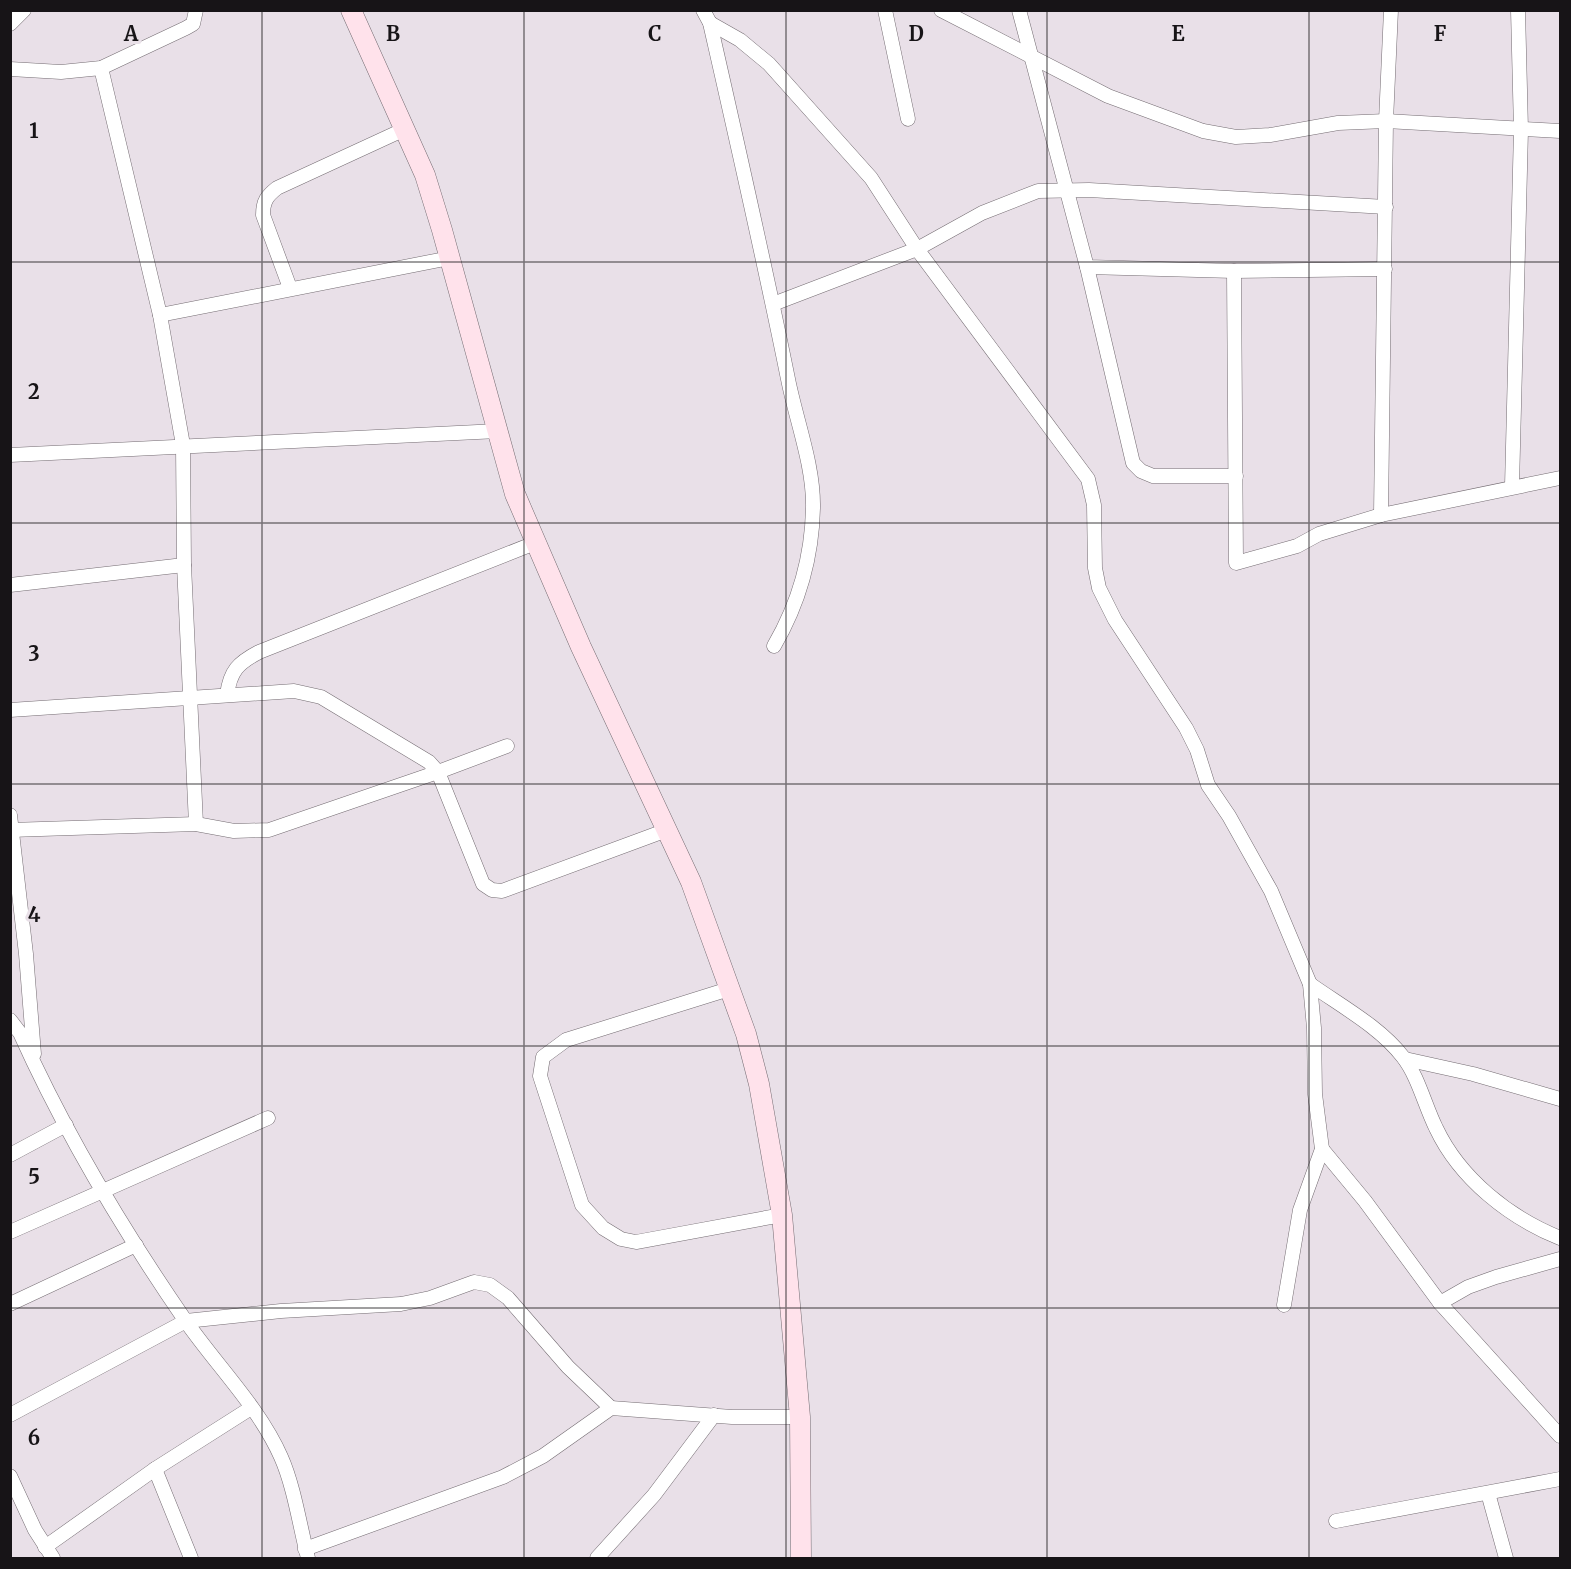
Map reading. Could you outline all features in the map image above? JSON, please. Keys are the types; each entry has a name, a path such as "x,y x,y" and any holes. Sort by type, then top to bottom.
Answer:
{"street":[{"path":"10,24 24,10"},
{"path":"10,69 61,72 102,68 193,24 196,10"},
{"path":"351,10 425,175 515,494 535,543 691,882 729,989 759,1084 782,1215 800,1417 801,1558"},
{"path":"885,10 909,119"},
{"path":"941,10 1108,96 1203,131 1236,137 1290,132 1338,123 1386,121 1521,130 1560,130"},
{"path":"1020,10 1087,267 1133,463 1141,471 1153,476 1236,476"},
{"path":"1381,515 1386,121 1391,10"},
{"path":"1512,486 1521,130 1518,10"},
{"path":"707,17 769,64 871,178 917,249 1088,479 1094,505 1095,567 1099,588 1114,620 1186,728 1197,750 1209,784 1271,891 1310,984 1314,1028 1315,1094 1322,1149 1300,1210 1284,1305"},
{"path":"707,17 773,304 808,466 814,506 811,548 802,585 789,619 774,646"},
{"path":"102,68 160,315 183,445 184,565 196,824"},
{"path":"290,288 263,215 263,205 268,195 278,188 405,129"},
{"path":"773,304 917,249 1003,204 1038,191 1065,189 1386,207"},
{"path":"160,315 450,258"},
{"path":"1087,267 1234,271 1385,269"},
{"path":"1234,271 1236,563 1297,546 1319,534 1381,515 1512,486 1560,478"},
{"path":"10,455 498,431"},
{"path":"227,695 229,678 236,667 259,652 535,543"},
{"path":"10,585 184,565"},
{"path":"10,710 190,697 308,692 410,748 438,772 483,884 492,890 502,891 667,830"},
{"path":"12,830 196,824 234,831 269,830 507,746"},
{"path":"10,815 34,1065"},
{"path":"1310,984 1389,1041 1405,1059 1437,1131 1465,1172 1509,1211 1531,1226 1560,1238"},
{"path":"729,989 566,1040 543,1057 540,1076 582,1205 603,1228 621,1239 636,1242 782,1215"},
{"path":"10,1020 20,1033 66,1125 136,1245 186,1321 271,1436 283,1460 307,1554 503,1477 543,1456 610,1408 714,1415 800,1417"},
{"path":"1405,1059 1473,1074 1560,1098"},
{"path":"10,1232 268,1118"},
{"path":"10,1155 66,1125"},
{"path":"1322,1149 1365,1201 1440,1304 1560,1436"},
{"path":"10,1304 136,1245"},
{"path":"1440,1304 1468,1287 1496,1276 1560,1259"},
{"path":"10,1416 186,1321 281,1311 401,1304 430,1298 465,1284 490,1285 508,1298 568,1367 610,1408"},
{"path":"10,1476 49,1553 156,1469 251,1408"},
{"path":"597,1558 654,1495 714,1415"},
{"path":"156,1469 191,1558"},
{"path":"1336,1521 1560,1479"},
{"path":"1488,1493 1506,1558"}]}
